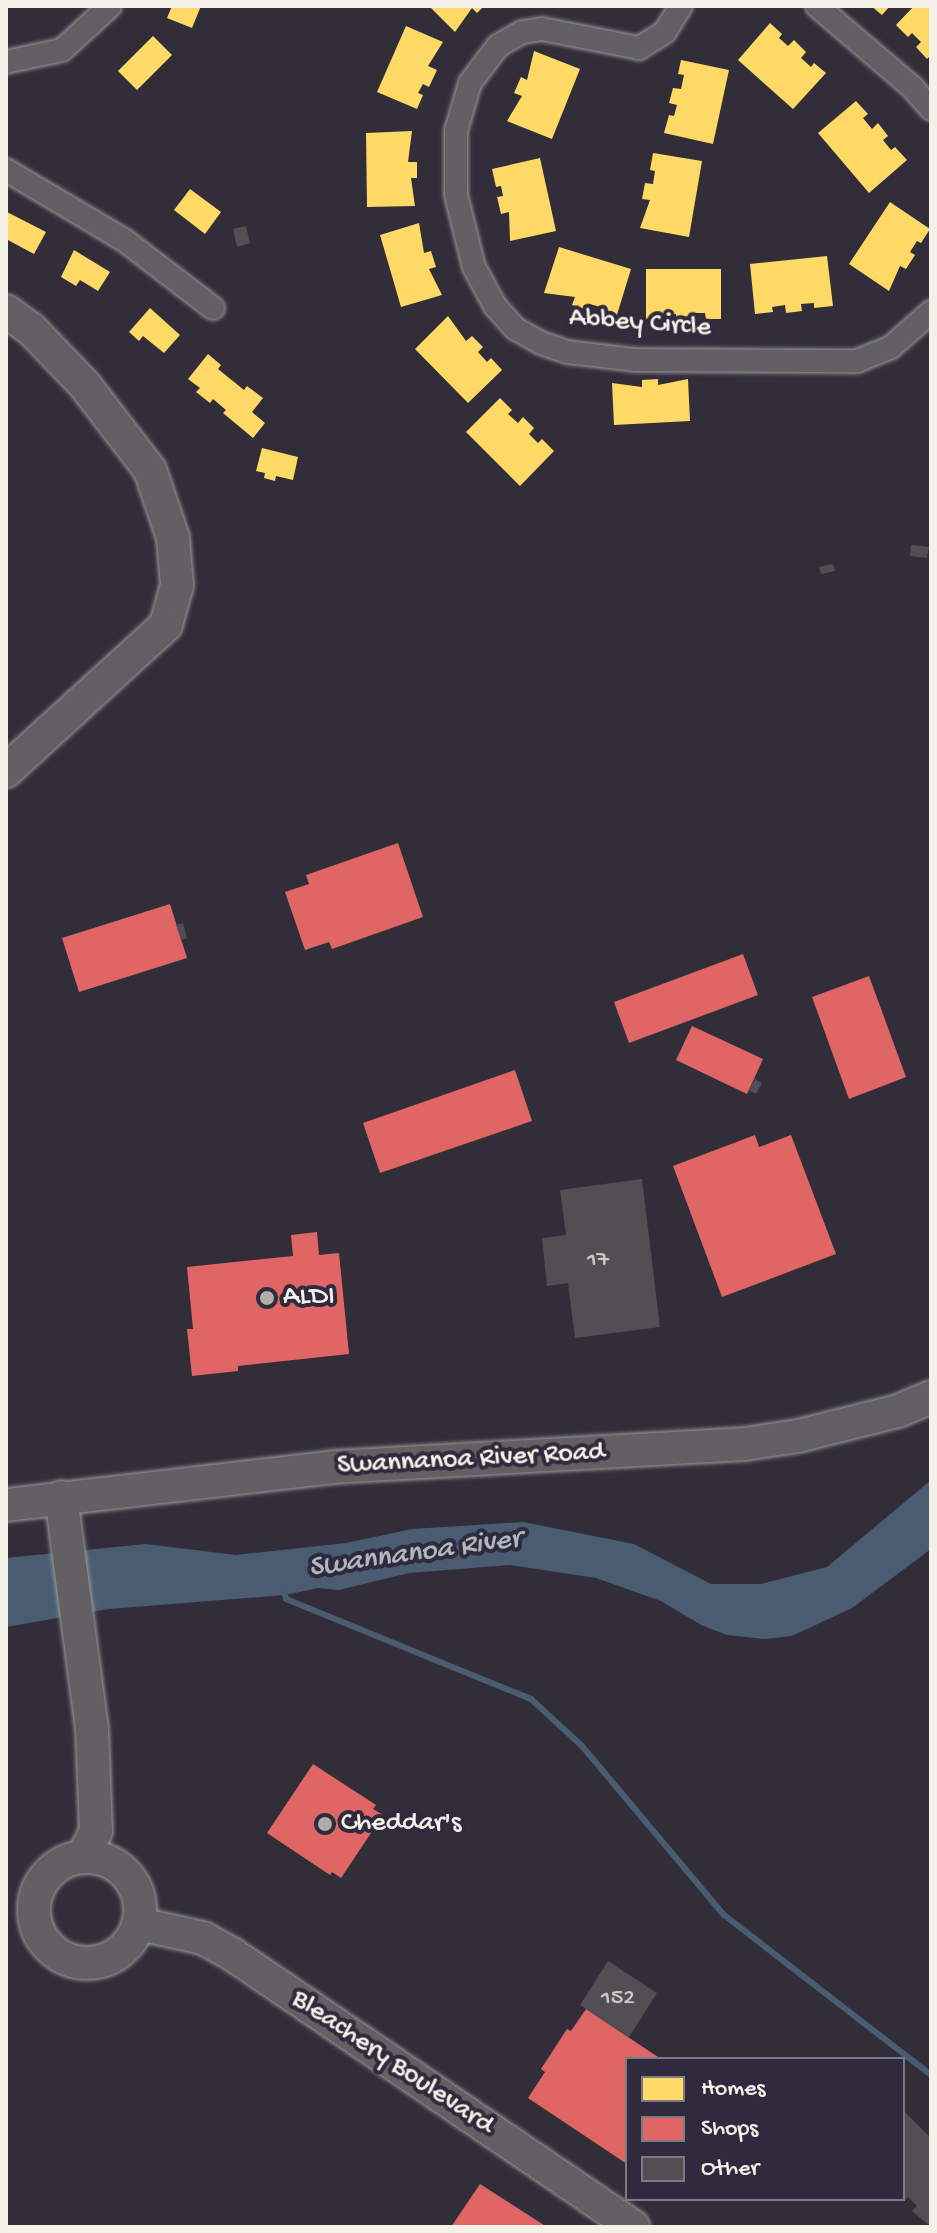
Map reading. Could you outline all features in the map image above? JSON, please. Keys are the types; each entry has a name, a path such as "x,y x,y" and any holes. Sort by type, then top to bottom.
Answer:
{"street":[{"path":"6,62 62,50 110,6"},
{"name":"Abbey Circle","path":"681,6 665,32 639,48 542,29 522,32 498,46 470,83 456,131 456,195 474,267 495,306 516,329 541,343 567,352 635,360 857,361 890,348 931,312"},
{"path":"817,6 912,87 931,109"},
{"path":"6,170 124,240 213,308"},
{"path":"6,311 31,329 84,384 150,470 173,538 177,585 166,625 6,771"},
{"name":"Swannanoa River Road","path":"6,1505 333,1467 745,1444 798,1436 898,1411 931,1397"},
{"path":"61,1497 92,1728 96,1831 83,1856"},
{"path":"83,1856 100,1858 129,1875 138,1890 139,1924 126,1946 105,1961 71,1962 55,1954 42,1940 35,1923 34,1905 39,1887 50,1872 65,1861 83,1856"},
{"name":"Bleachery Boulevard","path":"139,1924 203,1938 232,1954 633,2227"}],"water":[{"name":"Swannanoa River","path":"931,1480 931,1549 852,1608 792,1636 765,1639 727,1635 701,1625 661,1601 596,1578 510,1565 409,1573 339,1590 318,1588 285,1595 109,1609 6,1627 6,1558 146,1544 236,1555 346,1543 412,1529 523,1522 634,1544 711,1584 761,1584 827,1567"}],"building: Homes":[{"path":"172,6 201,6 192,28 167,18"},
{"path":"429,6 484,6 477,13 472,8 455,32"},
{"path":"871,6 890,6 882,15"},
{"path":"914,6 931,6 931,55 927,59 916,47 921,42 912,33 908,37 896,25"},
{"path":"770,23 782,34 779,38 788,46 794,40 806,52 801,58 811,67 814,63 826,73 793,109 738,60"},
{"path":"406,26 443,42 428,66 437,70 429,87 423,84 418,93 423,95 417,109 377,92"},
{"path":"153,36 172,55 137,90 118,71"},
{"path":"534,51 580,69 552,139 507,121 522,96 514,93 521,77 527,80"},
{"path":"681,60 729,70 713,144 664,133 669,115 674,116 677,105 669,103 673,88 681,89 684,75 678,74"},
{"path":"856,101 868,114 863,118 872,129 878,123 888,136 883,140 891,150 895,147 907,160 869,193 818,133"},
{"path":"412,131 408,162 417,162 417,178 411,178 415,206 367,207 366,133"},
{"path":"653,153 702,161 689,237 640,228 650,200 642,199 645,183 653,184 655,171 650,170"},
{"path":"540,158 556,231 510,241 509,212 501,214 497,197 503,196 501,186 496,187 492,169"},
{"path":"190,189 221,212 205,234 174,210"},
{"path":"890,202 930,229 910,252 915,255 906,269 900,266 889,291 849,264"},
{"path":"7,212 46,232 34,254 6,239"},
{"path":"419,223 424,253 431,251 436,267 429,269 442,295 401,307 380,235"},
{"path":"559,247 631,269 616,318 599,312 601,307 589,304 587,310 572,305 575,297 544,293"},
{"path":"74,250 110,272 98,291 80,280 76,286 61,277"},
{"path":"827,256 833,306 814,308 814,303 801,304 802,311 786,313 785,305 772,307 773,312 755,314 750,264"},
{"path":"646,269 721,269 721,319 706,319 705,313 691,313 691,321 676,321 676,314 646,319"},
{"path":"150,308 180,335 164,353 143,336 139,341 129,332"},
{"path":"448,316 466,341 472,336 483,347 478,352 487,362 491,358 502,370 468,403 415,349"},
{"path":"208,354 221,365 218,369 244,390 247,386 263,398 252,412 265,423 253,438 223,413 226,410 213,399 210,403 196,392 200,388 188,379"},
{"path":"658,379 658,385 688,379 690,421 614,425 612,383 642,387 642,380"},
{"path":"500,398 512,410 508,414 518,423 523,417 534,428 529,434 538,443 542,439 554,451 520,486 466,432"},
{"path":"262,448 298,457 293,480 276,476 275,481 264,478 265,473 256,471"}],"building: Shops":[{"path":"398,843 423,917 332,949 329,942 305,950 285,892 309,884 306,875"},
{"path":"170,904 187,958 79,992 62,938"},
{"path":"743,954 758,995 629,1043 614,1002"},
{"path":"869,976 906,1077 849,1099 812,997"},
{"path":"692,1026 763,1059 747,1094 676,1060"},
{"path":"515,1070 532,1121 380,1173 363,1123"},
{"path":"755,1135 759,1147 791,1135 836,1254 722,1297 673,1166"},
{"name":"ALDI","path":"317,1232 319,1255 339,1253 349,1354 238,1366 238,1371 192,1376 187,1329 193,1329 187,1267 293,1256 291,1235"},
{"name":"Cheddar's","path":"313,1764 376,1805 373,1809 383,1815 341,1878 332,1872 330,1875 267,1833"},
{"path":"586,2009 658,2057 625,2057 625,2163 528,2098 545,2072 541,2069 567,2029 571,2031"},
{"path":"480,2184 547,2227 451,2227"}],"building: Other":[{"path":"246,226 250,243 237,247 233,229"},
{"path":"911,545 929,547 927,558 910,556"},
{"path":"833,564 835,571 821,574 819,567"},
{"path":"183,923 187,938 181,940 176,925"},
{"path":"755,1079 762,1083 756,1094 749,1090"},
{"path":"642,1179 660,1327 575,1338 568,1283 547,1286 542,1238 566,1235 560,1190"},
{"path":"608,1961 657,1993 629,2037 580,2005"},
{"path":"905,2112 931,2138 931,2227 912,2211 917,2206 908,2197 905,2200"}],"waterway":[{"path":"283,1588 286,1599 531,1699 582,1746 724,1915 931,2075"}],"place":[{"name":"ALDI","path":"267,1298"},
{"name":"Cheddar's","path":"325,1824"}]}
